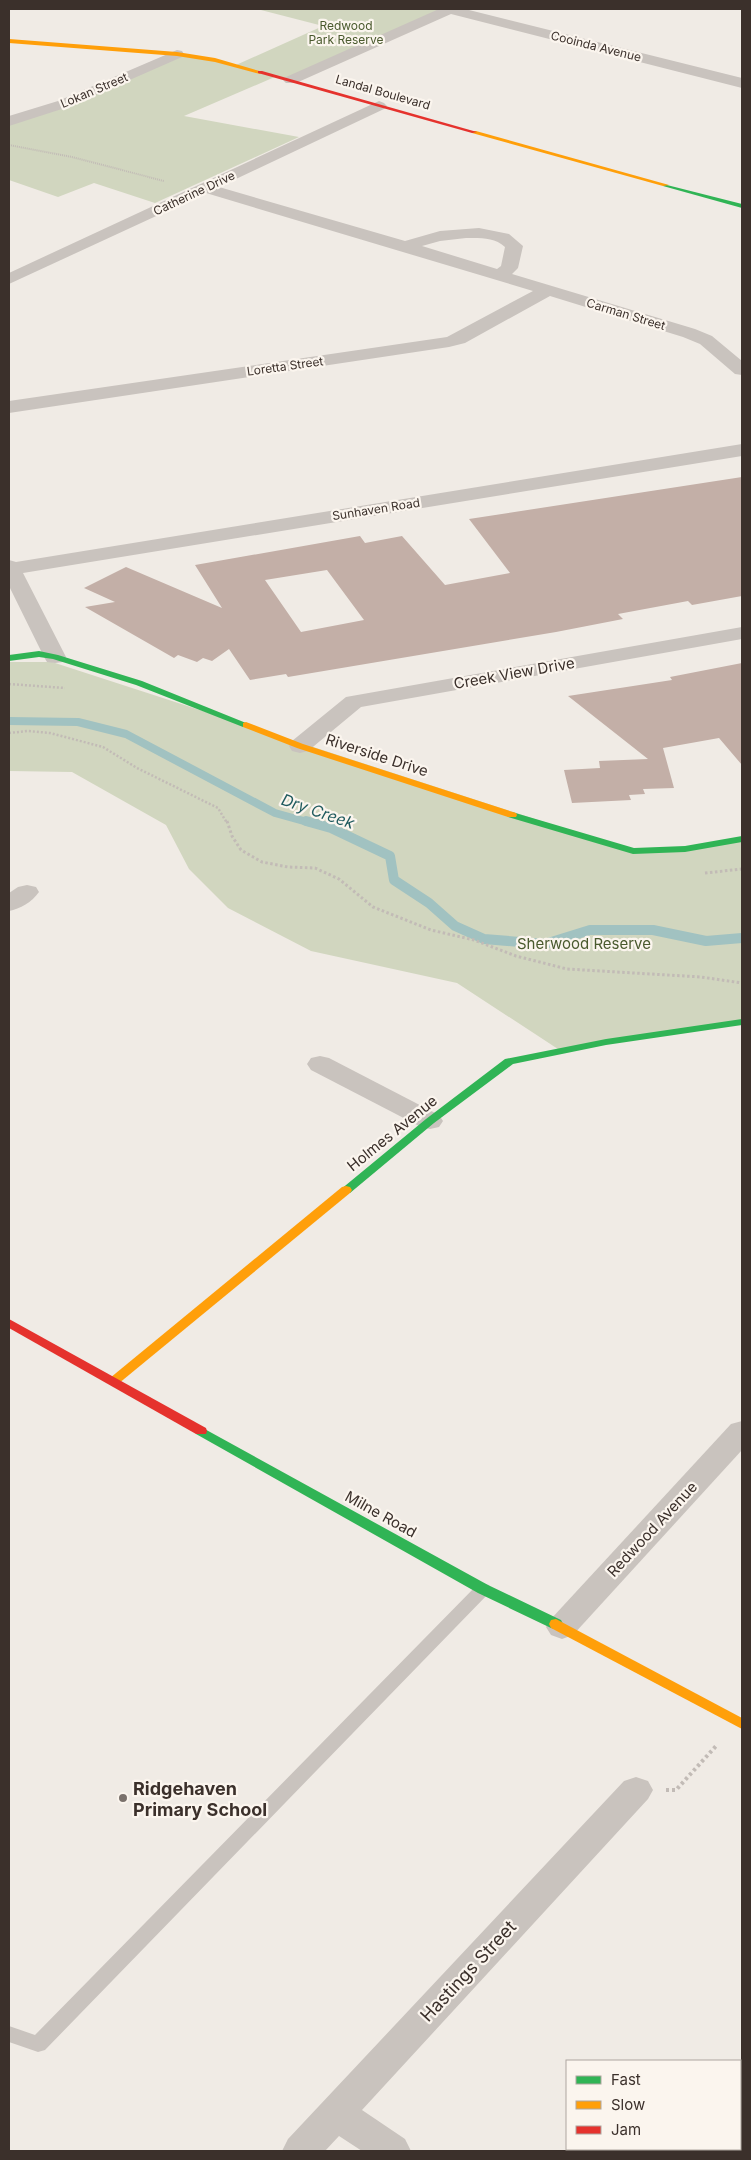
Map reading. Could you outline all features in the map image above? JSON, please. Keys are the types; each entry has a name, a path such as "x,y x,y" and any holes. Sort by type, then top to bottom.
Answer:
{"street":[{"path":"291,80 450,9"},
{"name":"Cooinda Avenue","path":"450,9 742,83"},
{"name":"Landal Boulevard","path":"9,41 177,54 215,60 741,205"},
{"name":"Lokan Street","path":"9,121 63,104 177,54"},
{"name":"Catherine Drive","path":"9,279 379,106"},
{"name":"Carman Street","path":"206,188 500,275 706,340 742,370"},
{"path":"406,247 418,242 479,232 502,237 514,246 509,268 500,275"},
{"name":"Loretta Street","path":"9,407 449,342 459,339 549,290"},
{"name":"Sunhaven Road","path":"10,567 742,450"},
{"path":"10,567 55,657"},
{"name":"Creek View Drive","path":"300,746 354,702 742,633"},
{"name":"Riverside Drive","path":"9,658 39,654 55,657 139,683 300,746 571,834 633,851 685,849 742,839"},
{"name":"Holmes Avenue","path":"114,1381 430,1121 509,1060 606,1042 742,1022"},
{"path":"320,1064 430,1121"},
{"name":"Milne Road","path":"9,1323 483,1589 562,1627 740,1723"},
{"name":"Redwood Avenue","path":"562,1627 742,1431"},
{"name":"Hastings Street","path":"301,2151 636,1790"},
{"path":"336,2113 392,2151"}],"lane":[{"path":"9,2034 38,2044 483,1589"}],"path":[{"path":"9,145 94,162 134,175 206,188"},
{"path":"9,733 50,733 103,747 137,768 218,808 241,850 262,862 288,867 315,868 339,879 373,907 431,930 474,940 516,956 567,969 701,977 742,983"},
{"path":"636,1790 676,1790 740,1723"}],"green space":[{"name":"Redwood Park Reserve","path":"257,9 450,9 291,80 277,76 184,116 299,137 155,203 94,183 58,197 9,180 9,121 25,117 177,54 236,65 323,26"},
{"name":"Sherwood Reserve","path":"9,662 52,662 633,851 685,849 742,839 742,1023 561,1051 457,983 311,951 228,908 189,869 166,825 72,772 9,771"}],"building":[{"path":"742,477 742,596 692,605 688,601 618,614 623,619 556,632 288,677 286,674 250,680 229,649 212,661 203,658 197,662 178,655 174,658 85,607 115,602 84,588 126,567 222,608 195,565 360,536 365,543 402,536 445,585 510,573 469,519","holes":["327,570 364,620 301,632 265,580"]},
{"path":"742,663 742,765 719,738 663,748 674,788 643,789 645,794 629,795 631,800 572,803 564,770 600,768 599,761 648,759 568,696 672,680 670,677"}],"waterway":[{"name":"Dry Creek","path":"9,721 78,722 126,734 275,813 311,823"},
{"name":"Dry Creek","path":"306,821 331,828 390,856 394,880 429,903 455,926 484,939 545,944 590,930 653,930 706,941 742,938"}],"traffic: fast":[{"path":"665,185 742,206"},
{"path":"9,658 39,654 55,657 139,683 246,725"},
{"path":"512,815 633,851 685,849 742,839"},
{"path":"346,1190 430,1121 509,1061 606,1042 742,1022"},
{"path":"201,1431 483,1589 556,1624"}],"traffic: slow":[{"path":"9,41 177,54 215,60 260,72"},
{"path":"474,132 665,185"},
{"path":"246,725 300,746 512,815"},
{"path":"114,1381 346,1190"},
{"path":"556,1624 742,1724"}],"traffic: jam":[{"path":"260,72 474,132"},
{"path":"9,1323 201,1431"}],"place":[{"name":"Ridgehaven Primary School","path":"123,1798"}]}
